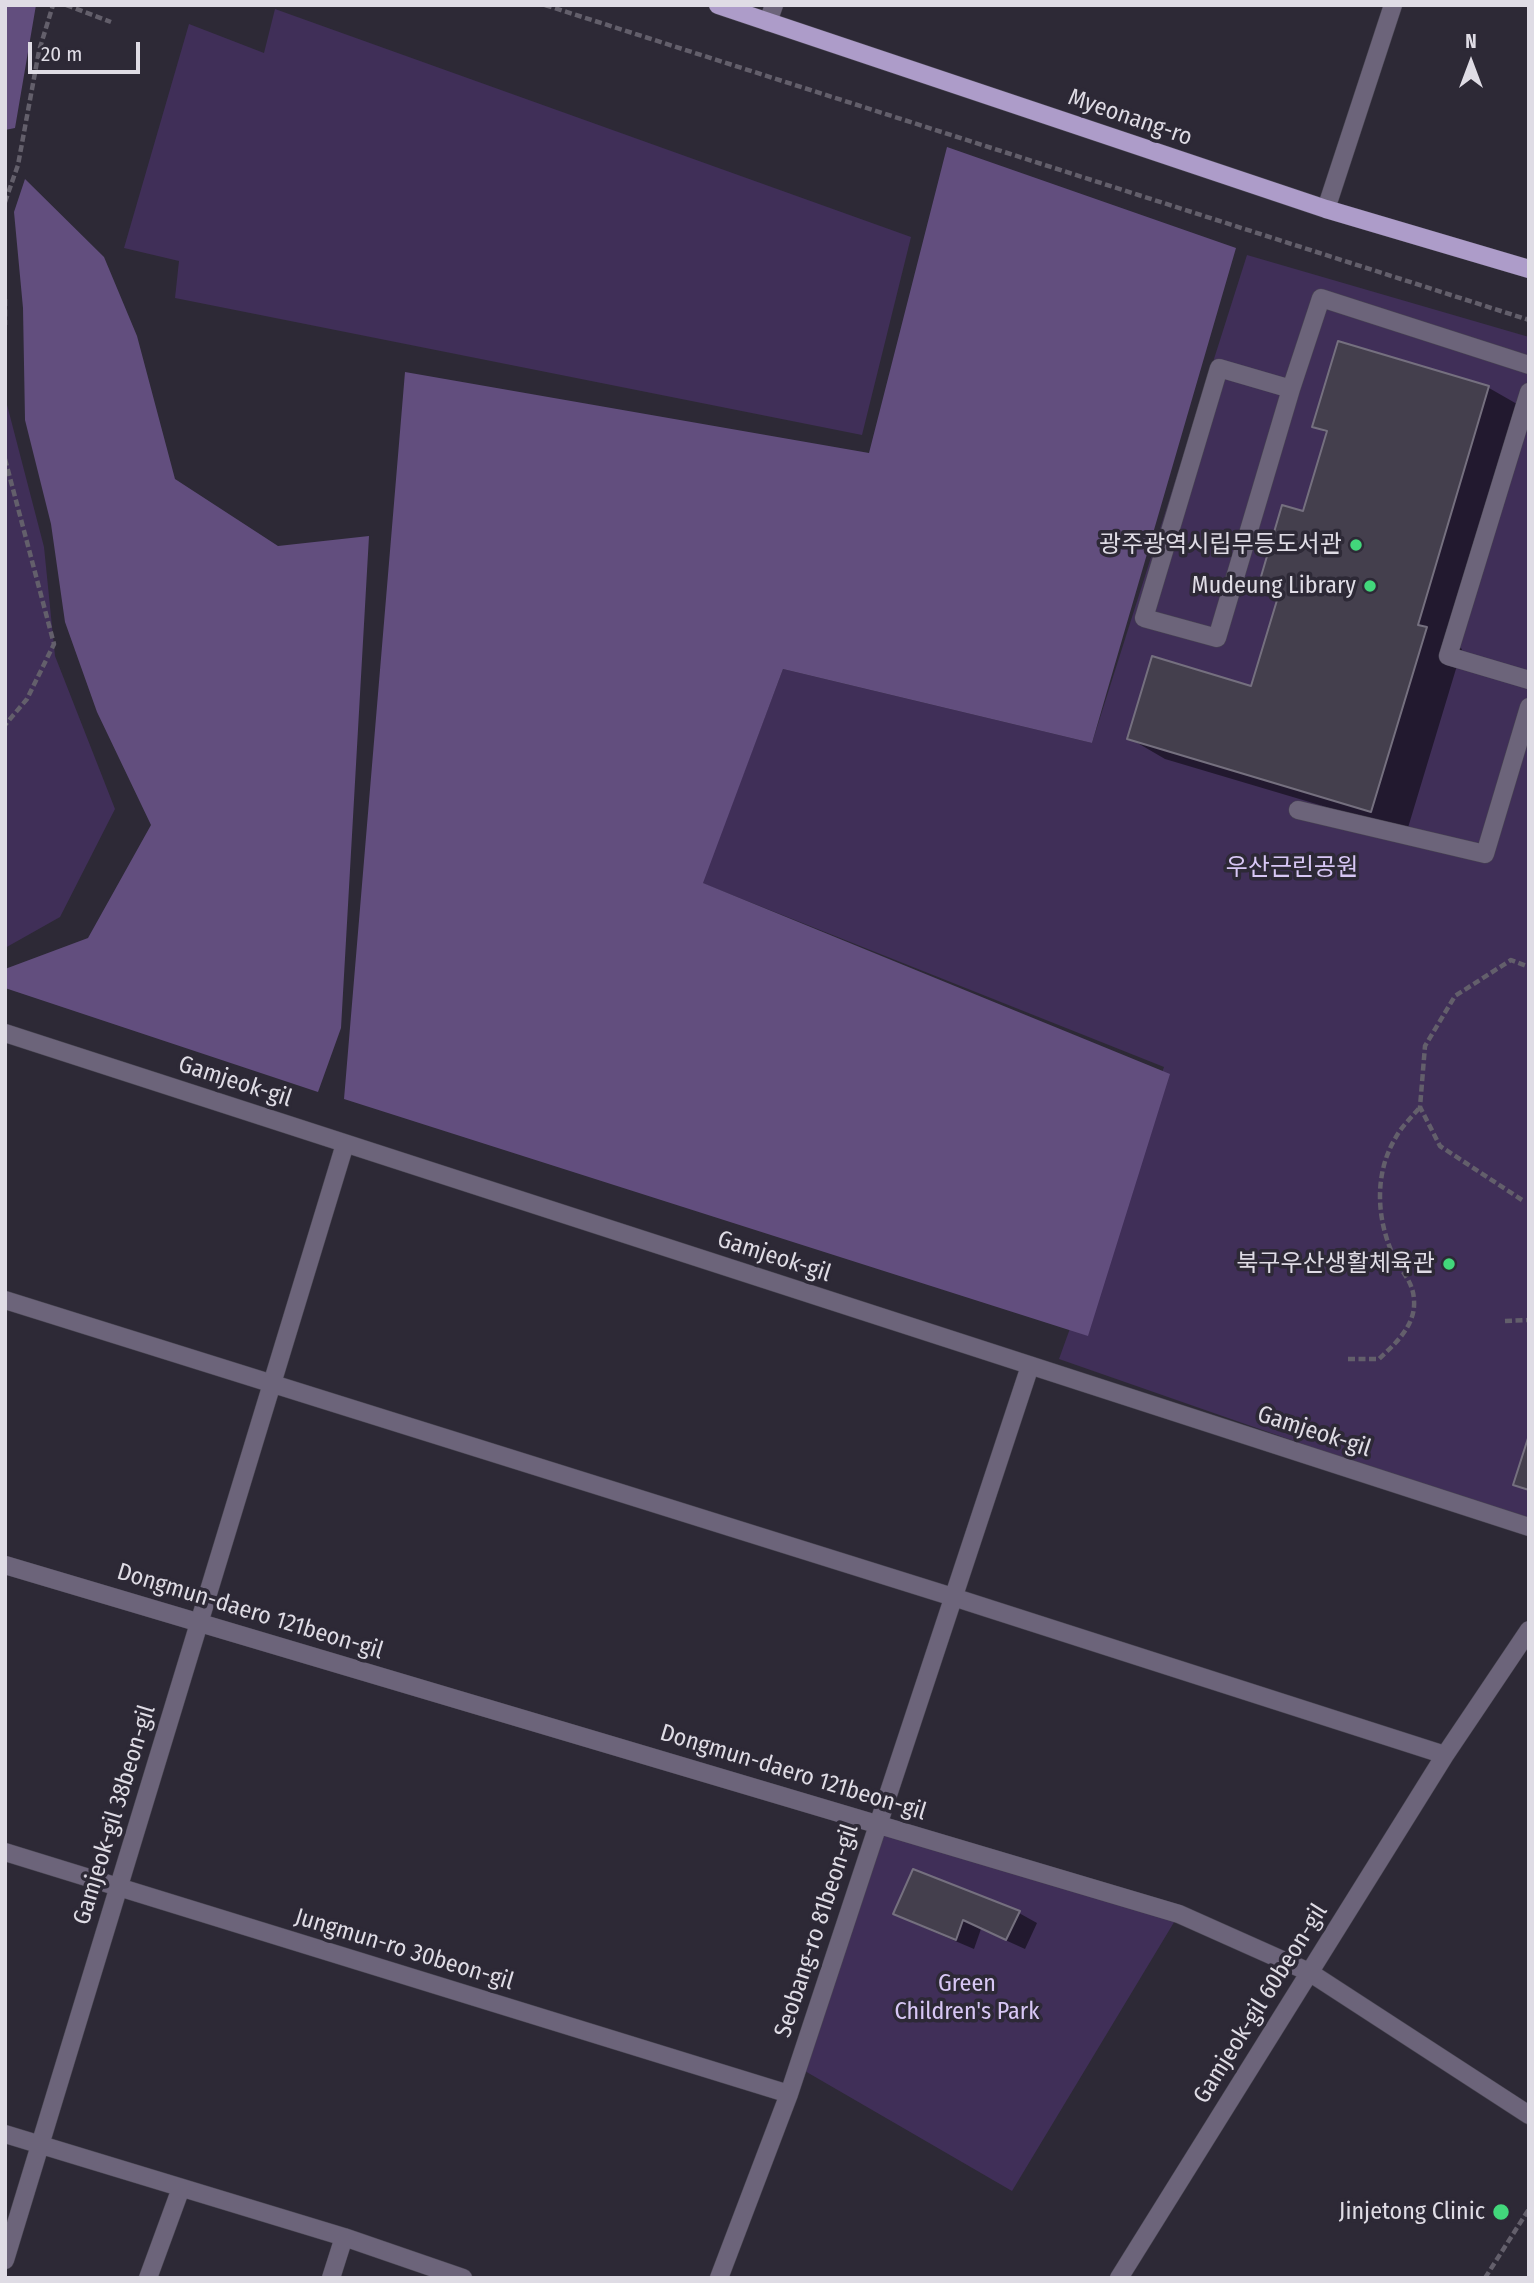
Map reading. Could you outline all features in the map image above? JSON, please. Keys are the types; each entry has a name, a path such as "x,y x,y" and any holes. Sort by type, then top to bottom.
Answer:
{"main road":[{"name":"Myeonang-ro","path":"718,5 771,14 1326,209 1529,269"}],"street":[{"path":"1326,209 1393,5"},
{"path":"1291,389 1219,368 1144,618 1217,638 1321,298 1529,365"},
{"path":"1529,392 1448,656 1529,680"},
{"path":"1298,810 1485,854 1529,707"},
{"name":"Gamjeok-gil","path":"5,1033 1529,1527"},
{"name":"Gamjeok-gil 38beon-gil","path":"5,2260 345,1144"},
{"path":"5,1300 953,1597 1445,1755"},
{"name":"Seobang-ro 81beon-gil","path":"719,2278 789,2094 1030,1366"},
{"name":"Dongmun-daero 121beon-gil","path":"5,1565 1179,1914 1309,1972 1529,2115"},
{"name":"Gamjeok-gil 60beon-gil","path":"1119,2278 1445,1755 1529,1630"},
{"name":"Jungmun-ro 30beon-gil","path":"5,1852 789,2094"},
{"path":"5,2134 344,2237 463,2278"},
{"path":"148,2278 181,2188"},
{"path":"331,2278 344,2237"}],"path":[{"path":"5,202 18,165 39,51 53,5"},
{"path":"66,5 111,22"},
{"path":"545,5 1529,320"},
{"path":"5,299 5,325"},
{"path":"5,459 54,644 27,699 5,725"},
{"path":"1522,1200 1440,1146 1420,1107 1425,1046 1455,996 1511,960 1529,967"},
{"path":"1348,1359 1380,1359 1405,1334 1415,1303 1411,1281 1394,1258 1380,1219 1381,1173 1396,1136 1420,1107"},
{"path":"1505,1321 1529,1320"},
{"path":"1485,2278 1529,2209"}],"green space":[{"path":"275,9 911,237 862,435 175,298 179,261 124,248 189,24 264,53"},
{"name":"우산근린공원","path":"1247,255 1529,337 1529,1523 1059,1359 1164,1067 702,883 783,669 1092,743"},
{"path":"5,397 44,547 55,656 115,809 60,917 5,948"},
{"name":"Green Children's Park","path":"878,1824 1179,1914 1012,2191 798,2067"}],"shaded area":[{"path":"5,5 36,5 15,128 5,130"},
{"path":"947,147 1236,248 1092,743 783,669 703,883 1170,1074 1088,1336 344,1099 405,372 869,453"},
{"path":"25,179 104,257 137,336 175,479 278,546 369,536 341,1028 318,1092 5,988 5,969 88,938 151,825 97,712 65,622 51,524 25,420 23,308 14,212"}],"building":[{"name":"광주광역시립무등도서관","path":"1338,341 1489,386 1418,625 1427,627 1371,812 1127,739 1152,656 1251,686 1281,587 1260,580 1282,505 1303,511 1327,431 1312,427"},
{"path":"1529,1435 1529,1490 1513,1485"},
{"path":"913,1869 1020,1911 1006,1940 963,1920 956,1940 893,1914"}],"place":[{"name":"광주광역시립무등도서관","path":"1356,545"},
{"name":"Mudeung Library","path":"1370,586"},
{"name":"북구우산생활체육관","path":"1449,1264"},
{"name":"Jinjetong Clinic","path":"1501,2212"}]}
